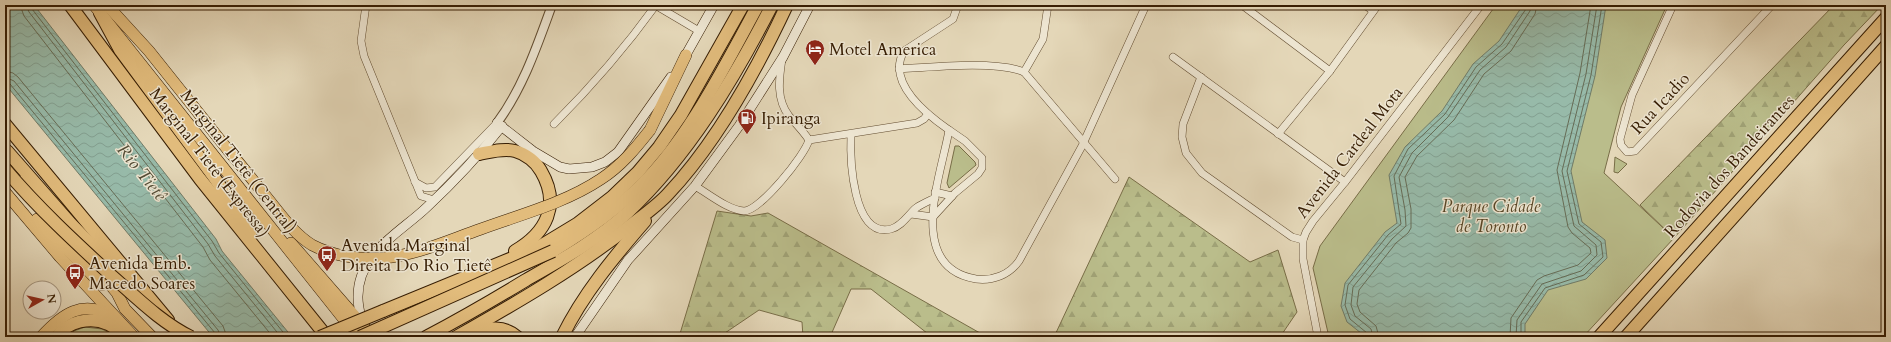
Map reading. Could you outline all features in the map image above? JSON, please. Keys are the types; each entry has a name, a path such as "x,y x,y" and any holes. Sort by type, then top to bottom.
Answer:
{"highway":[{"name":"Marginal Tietê (Expressa)","path":"70,5 200,179 327,337"},
{"path":"320,337 539,247 577,224 612,197 638,172 659,147 681,115 743,5"},
{"path":"359,337 553,251 610,213 648,178 666,158 704,100 758,5"},
{"path":"426,337 559,261 626,214 653,187 676,160 701,126 772,5"},
{"path":"562,337 601,274 697,160 725,120 776,28 787,5"},
{"path":"776,28 796,5"},
{"path":"100,8 120,50 214,177 272,262 287,288"},
{"path":"100,8 149,51 288,223 303,238 312,245 338,254 360,259 382,259 427,248 559,201 583,190 616,168 628,157 650,130 686,56"},
{"name":"Marginal Tietê (Central)","path":"100,8 255,209 359,337"},
{"name":"Rodovia dos Bandeirantes","path":"1599,337 1886,18"},
{"path":"1626,337 1886,46"},
{"path":"5,124 181,337"},
{"path":"6,149 71,224 106,261 130,285 143,291"},
{"path":"6,149 11,162 117,293 125,309"},
{"path":"479,154 505,150 516,151 528,157 538,166 546,180 550,198 548,214 542,227 530,241 481,272"},
{"path":"5,169 43,211 112,276 161,318 191,337"},
{"path":"7,195 21,202 152,337"},
{"path":"7,195 60,257 134,337"},
{"path":"456,337 565,272 613,240 668,195"},
{"path":"255,209 287,238 373,337"},
{"path":"41,337 58,320 75,310 95,309 103,311 118,319"},
{"path":"57,337 66,327 87,320 108,323 125,337"},
{"path":"456,337 489,328 499,328 518,337"}],"main road":[{"path":"362,325 358,298 359,286 368,263 382,244 434,200 479,154 499,124 533,151 560,167 569,169 592,167 605,162 618,152 686,56 714,5"},
{"path":"575,337 628,260 695,186 739,126 783,57 810,5"}],"street":[{"path":"366,5 361,41 364,56 421,196 434,200"},
{"path":"415,182 426,188 435,187 499,124 517,92 535,51 552,5"},
{"path":"554,124 598,78 655,5 699,31"},
{"path":"933,217 952,196 978,174 983,163 982,158 928,114 904,85 899,69 900,59 904,52 953,19 958,5"},
{"path":"1024,72 1043,39 1048,5"},
{"path":"949,130 935,195 933,217 934,243 939,255 949,266 959,272 976,279 1005,275 1013,269 1019,261 1084,142 1146,5"},
{"path":"1365,5 1373,11"},
{"path":"1278,134 1330,71 1378,5"},
{"name":"Rua Icadio","path":"1673,5 1632,95 1621,133 1621,145 1627,152 1635,151 1772,5"},
{"name":"Avenida Cardeal Mota","path":"1318,337 1303,259 1303,240 1313,221 1345,182 1479,6"},
{"path":"1244,7 1330,71"},
{"path":"783,57 779,81 781,100 788,114 809,140"},
{"path":"1173,57 1345,182"},
{"path":"899,69 996,66 1017,69 1024,72 1115,179"},
{"path":"1201,77 1183,124 1182,137 1186,153 1202,174 1292,237 1303,240"},
{"path":"809,140 917,123 924,119 928,114"},
{"path":"851,134 852,172 856,194 862,212 868,222 878,229 891,229 899,225 916,208 935,195 952,196"},
{"path":"695,186 733,208 744,210 754,208 762,202 801,155 809,140"},
{"path":"911,214 933,217"}],"green space":[{"name":"Parque Cidade de Toronto","path":"1496,5 1667,5 1621,107 1604,173 1674,238 1583,337 1329,337 1313,268 1320,246"},
{"path":"1834,5 1882,5 1844,45 1674,238 1640,205"},
{"path":"955,146 959,146 975,162 976,165 949,188 947,183"},
{"path":"1615,157 1627,164 1618,173 1614,172"},
{"path":"1129,177 1250,262 1278,250 1297,312 1280,337 1054,337"},
{"path":"717,211 751,216 768,213 987,337 932,337 871,289 851,289 830,337 803,337 802,322 759,310 719,337 679,337"},
{"path":"85,327 102,329 117,337 68,337 74,331"}],"water":[{"name":"Rio Tietê","path":"5,5 34,5 216,239 222,251 292,337 213,337 5,84"},
{"name":"Parque Cidade de Toronto","path":"1523,5 1606,5 1595,76 1571,171 1582,222 1605,240 1607,258 1586,279 1548,290 1525,324 1525,337 1366,337 1347,322 1341,306 1345,283 1385,232 1397,223 1389,175 1405,147 1442,111 1473,64 1499,41"}],"place":[{"name":"Motel America","path":"815,66"},
{"name":"Ipiranga","path":"747,135"},
{"name":"Avenida Marginal Direita Do Rio Tietê","path":"327,272"},
{"name":"Avenida Emb. Macedo Soares","path":"75,290"}]}
